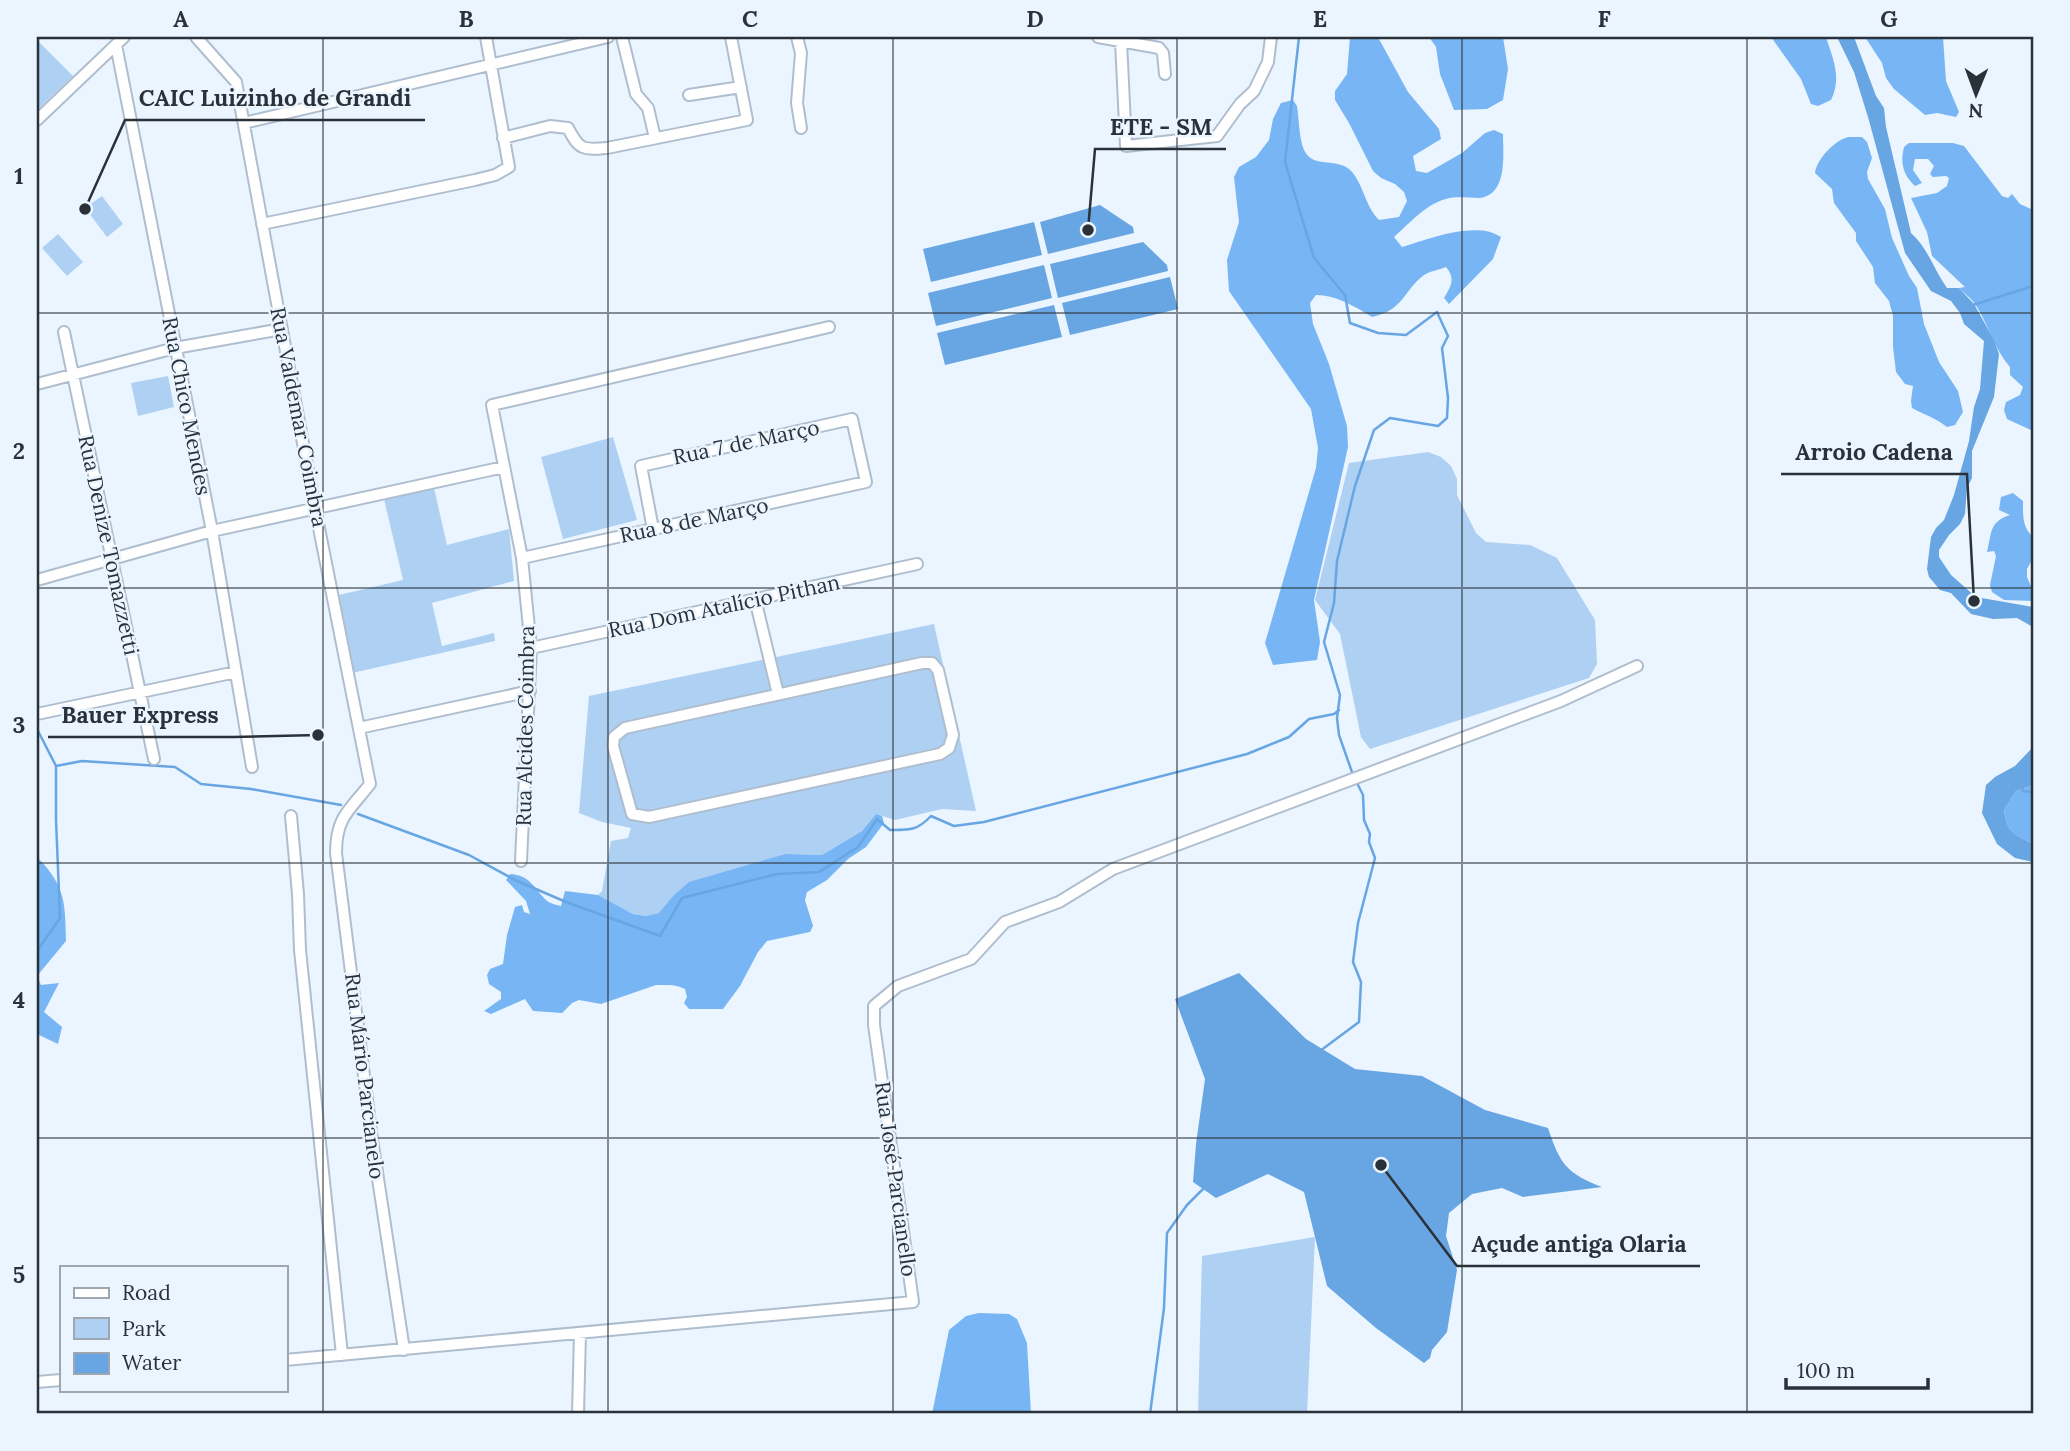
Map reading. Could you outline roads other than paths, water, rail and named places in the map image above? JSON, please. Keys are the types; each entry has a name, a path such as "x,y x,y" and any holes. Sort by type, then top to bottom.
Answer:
{"street":[{"name":"Rua Valdemar Coimbra","path":"196,37 236,82 315,508 370,784 353,806"},
{"path":"262,223 475,180 495,175 509,167 485,37"},
{"path":"243,123 570,41 608,37"},
{"path":"622,37 636,94 648,108 655,138"},
{"path":"503,138 550,126 568,128 576,144 588,150 747,120 731,37"},
{"path":"797,37 801,53 797,103 801,128"},
{"path":"1098,37 1160,48 1165,74"},
{"path":"1121,41 1126,146 1217,136 1240,104 1254,91 1268,62 1271,37"},
{"path":"37,120 120,41"},
{"name":"Rua Chico Mendes","path":"120,41 175,348 212,531 252,767"},
{"path":"689,95 741,87"},
{"name":"Rua Alcides Coimbra","path":"521,860 531,648 522,558 492,405 830,327"},
{"path":"37,384 175,348 282,329"},
{"name":"Rua Denize Tomazzetti","path":"64,332 154,759"},
{"name":"Rua 7 de Março","path":"653,529 641,466 852,419 866,482"},
{"path":"37,580 212,531 504,467"},
{"name":"Rua 8 de Março","path":"522,558 866,482"},
{"name":"Rua Dom Atalício Pithan","path":"531,648 917,564"},
{"path":"755,599 778,694"},
{"path":"932,663 938,670 953,734 949,748 940,754 649,817 632,814 613,746 614,737 625,728 778,694 932,663"},
{"name":"Rua José Parcianello","path":"287,1360 913,1302 874,1025 874,1006 898,986 971,959 1005,922 1059,902 1113,869 1561,701 1637,666"},
{"path":"37,714 236,672"},
{"path":"359,728 530,691"},
{"name":"Rua Mário Parcianelo","path":"353,806 336,832 337,853 373,1139 404,1350"},
{"path":"291,816 300,950 342,1355"},
{"path":"578,1414 580,1333"},
{"path":"37,1382 60,1380"}],"water":[{"path":"1837,37 1854,37 1876,96 1884,108 1911,233 1922,245 1947,288 1959,288 1974,304 1999,354 1994,397 1972,451 1972,478 1967,488 1965,514 1939,550 1939,557 1951,575 1976,597 2033,607 2033,627 2017,618 1993,619 1971,614 1951,593 1940,590 1929,577 1927,569 1931,537 1944,520 1954,495 1969,441 1974,407 1980,389 1984,341 1964,324 1951,301 1931,291 1905,253 1854,72"},
{"path":"1100,205 1133,227 1134,233 1048,254 1040,222"},
{"path":"1034,222 1042,255 931,282 923,249"},
{"path":"1143,242 1167,265 1168,271 1058,298 1050,264"},
{"path":"1044,265 1052,298 936,326 928,293"},
{"path":"1170,277 1178,309 1070,335 1062,303"},
{"path":"1054,305 1062,337 945,365 937,333"},
{"path":"2033,747 2033,785 2016,791 2004,810 2012,832 2033,844 2033,862 2015,858 1997,844 1982,813 1986,785 2015,766"},
{"path":"1239,973 1306,1039 1355,1069 1422,1076 1485,1110 1548,1128 1556,1150 1566,1166 1580,1177 1602,1187 1523,1197 1502,1188 1472,1194 1449,1213 1446,1236 1457,1270 1447,1332 1424,1363 1376,1328 1327,1286 1304,1192 1268,1174 1216,1198 1193,1182 1205,1079 1175,999"}],"waterway":[{"path":"1299,37 1285,162 1314,258 1345,295 1350,323 1378,333 1406,335 1437,312 1448,336 1442,348 1448,398 1447,418 1438,426 1390,418 1374,430 1355,486 1337,561 1334,603 1324,642 1340,695 1337,718 1339,735 1353,775"},
{"path":"1973,305 2033,286"},
{"path":"358,814 469,855 515,880 566,902 660,936 682,898 777,874 819,872 858,847 877,819 890,830 912,829 931,816 954,826 984,822 1247,754 1289,737 1309,719 1334,714 1339,710"},
{"path":"37,729 56,766 60,918 37,951"},
{"path":"56,766 82,761 175,767 201,784 251,789 341,805"},
{"path":"1320,1051 1359,1022 1361,982 1353,962 1358,923 1375,858 1364,820 1363,795 1356,781"},
{"path":"2022,787 2023,791 2033,792"},
{"path":"1150,1414 1164,1308 1167,1233 1187,1205 1204,1188"}],"place":[{"name":"CAIC Luizinho de Grandi","path":"85,209"},
{"name":"ETE - SM","path":"1088,230"},
{"name":"Arroio Cadena","path":"1974,601"},
{"name":"Bauer Express","path":"318,735"},
{"name":"Açude antiga Olaria","path":"1381,1165"}]}
